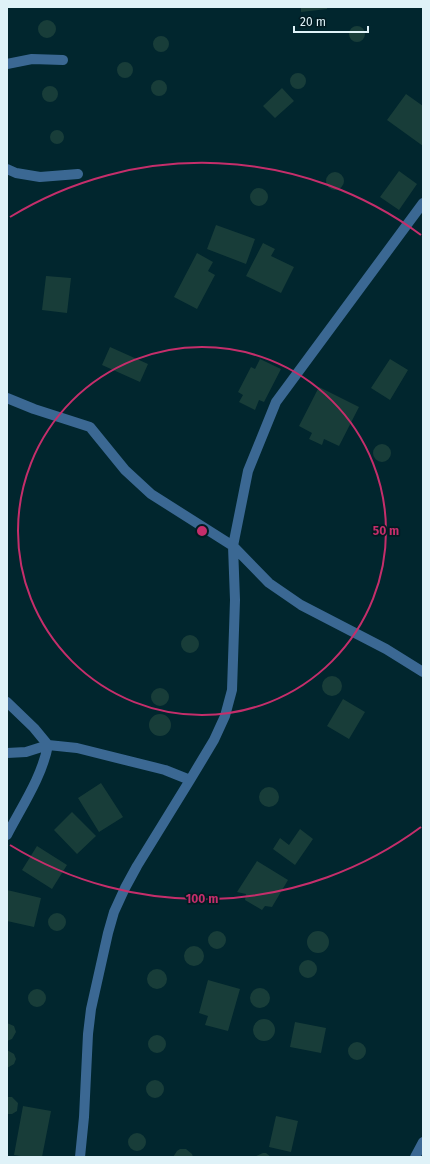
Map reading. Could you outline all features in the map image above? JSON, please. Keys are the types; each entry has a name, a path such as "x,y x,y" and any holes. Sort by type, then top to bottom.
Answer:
{"street":[{"path":"7,64 32,59 63,60"},
{"path":"7,169 16,173 40,177 78,174"},
{"path":"80,1157 91,1009 114,912 136,866 214,740 222,722 232,690 235,600 233,546 248,471 276,402 423,203"},
{"path":"7,398 34,409 90,427 125,470 151,494 233,546 269,583 301,605 386,650 423,672"},
{"path":"7,702 34,728 48,745"},
{"path":"7,753 26,752 48,745 77,748 165,770 190,780"},
{"path":"7,835 36,780 46,755 48,745"},
{"path":"415,1157 423,1142"}],"building":[{"path":"301,7 327,7 327,9 301,12"},
{"path":"47,20 53,23 56,29 53,35 47,38 41,35 38,29 41,23"},
{"path":"357,26 364,31 365,34 360,41 357,42 350,37 349,34 354,27"},
{"path":"158,36 164,36 169,41 167,50 164,52 158,52 153,47 153,41"},
{"path":"122,62 128,62 133,67 131,76 128,78 122,78 117,73 117,67"},
{"path":"298,73 305,78 306,81 301,88 298,89 291,84 290,81 295,74"},
{"path":"159,80 165,82 167,88 165,94 159,96 153,94 151,88 153,82"},
{"path":"50,86 56,88 58,94 56,100 50,102 44,100 42,94 44,88"},
{"path":"282,88 294,101 275,118 263,106"},
{"path":"406,94 423,106 423,146 387,120"},
{"path":"54,130 60,130 64,134 64,140 60,144 54,144 50,140 50,134"},
{"path":"399,171 417,184 399,210 380,197"},
{"path":"335,172 341,175 344,181 341,187 335,190 329,187 326,181 329,175"},
{"path":"255,188 263,188 268,193 266,204 263,206 255,206 250,201 250,193"},
{"path":"216,225 255,239 246,264 207,249"},
{"path":"263,243 275,249 271,256 294,267 281,293 246,276"},
{"path":"197,253 213,262 208,271 215,275 197,309 174,297"},
{"path":"46,276 71,278 67,313 42,310"},
{"path":"110,347 148,364 140,382 102,365"},
{"path":"260,359 281,369 264,402 259,400 255,410 239,402 243,395 238,392 251,367 255,369"},
{"path":"390,359 408,370 390,400 371,388"},
{"path":"319,387 359,407 339,446 324,439 322,445 309,439 312,433 299,426"},
{"path":"382,444 388,447 391,453 388,459 382,462 376,459 373,453 376,447"},
{"path":"190,635 196,638 199,644 196,650 190,653 184,650 181,644 184,638"},
{"path":"332,676 339,679 342,686 339,693 332,696 325,693 322,686 325,679"},
{"path":"160,688 166,691 169,697 166,703 160,706 154,703 151,697 154,691"},
{"path":"343,699 365,712 349,739 327,726"},
{"path":"160,714 168,717 171,725 168,733 160,736 152,733 149,725 152,717"},
{"path":"101,783 123,817 99,832 78,798"},
{"path":"269,787 276,790 279,797 276,804 269,807 262,804 259,797 262,790"},
{"path":"72,812 96,836 77,854 54,830"},
{"path":"300,829 313,839 295,865 273,849 280,838 289,845"},
{"path":"37,846 67,865 52,889 22,870"},
{"path":"257,861 288,880 272,907 265,906 262,910 245,900 246,894 237,892"},
{"path":"7,890 41,898 34,927 7,921"},
{"path":"57,913 63,916 66,922 63,928 57,931 51,928 48,922 51,916"},
{"path":"217,931 223,934 226,940 223,946 217,949 211,946 208,940 211,934"},
{"path":"318,931 322,932 328,938 328,946 322,952 318,953 314,952 308,946 307,942 308,938 314,932"},
{"path":"194,946 201,949 204,956 201,963 194,966 187,963 184,956 187,949"},
{"path":"308,960 314,963 317,969 314,975 308,978 302,975 299,969 302,963"},
{"path":"153,969 161,969 167,975 167,983 161,989 153,989 147,983 147,975"},
{"path":"208,980 240,989 228,1031 205,1025 208,1016 199,1013"},
{"path":"260,988 267,991 270,998 267,1005 260,1008 253,1005 250,998 253,991"},
{"path":"37,989 43,992 46,998 43,1004 37,1007 31,1004 28,998 31,992"},
{"path":"264,1019 268,1020 274,1026 274,1034 268,1040 264,1041 260,1040 254,1034 253,1030 254,1026 260,1020"},
{"path":"295,1022 326,1028 321,1053 290,1047"},
{"path":"7,1023 14,1026 16,1032 12,1039 7,1041"},
{"path":"157,1035 163,1038 166,1044 163,1050 157,1053 151,1050 148,1044 151,1038"},
{"path":"357,1042 363,1045 366,1051 363,1057 357,1060 351,1057 348,1051 351,1045"},
{"path":"7,1050 14,1054 16,1059 14,1064 7,1068"},
{"path":"151,1080 159,1080 164,1085 162,1096 159,1098 151,1098 146,1093 146,1085"},
{"path":"7,1097 12,1097 18,1103 17,1111 12,1114 7,1114"},
{"path":"23,1106 51,1111 42,1157 14,1155"},
{"path":"276,1116 298,1121 291,1152 269,1147"},
{"path":"137,1133 143,1136 146,1142 143,1148 137,1151 131,1148 128,1142 131,1136"},
{"path":"180,1149 186,1149 192,1154 193,1157 173,1157"},
{"path":"266,1153 271,1157 254,1157"}]}
